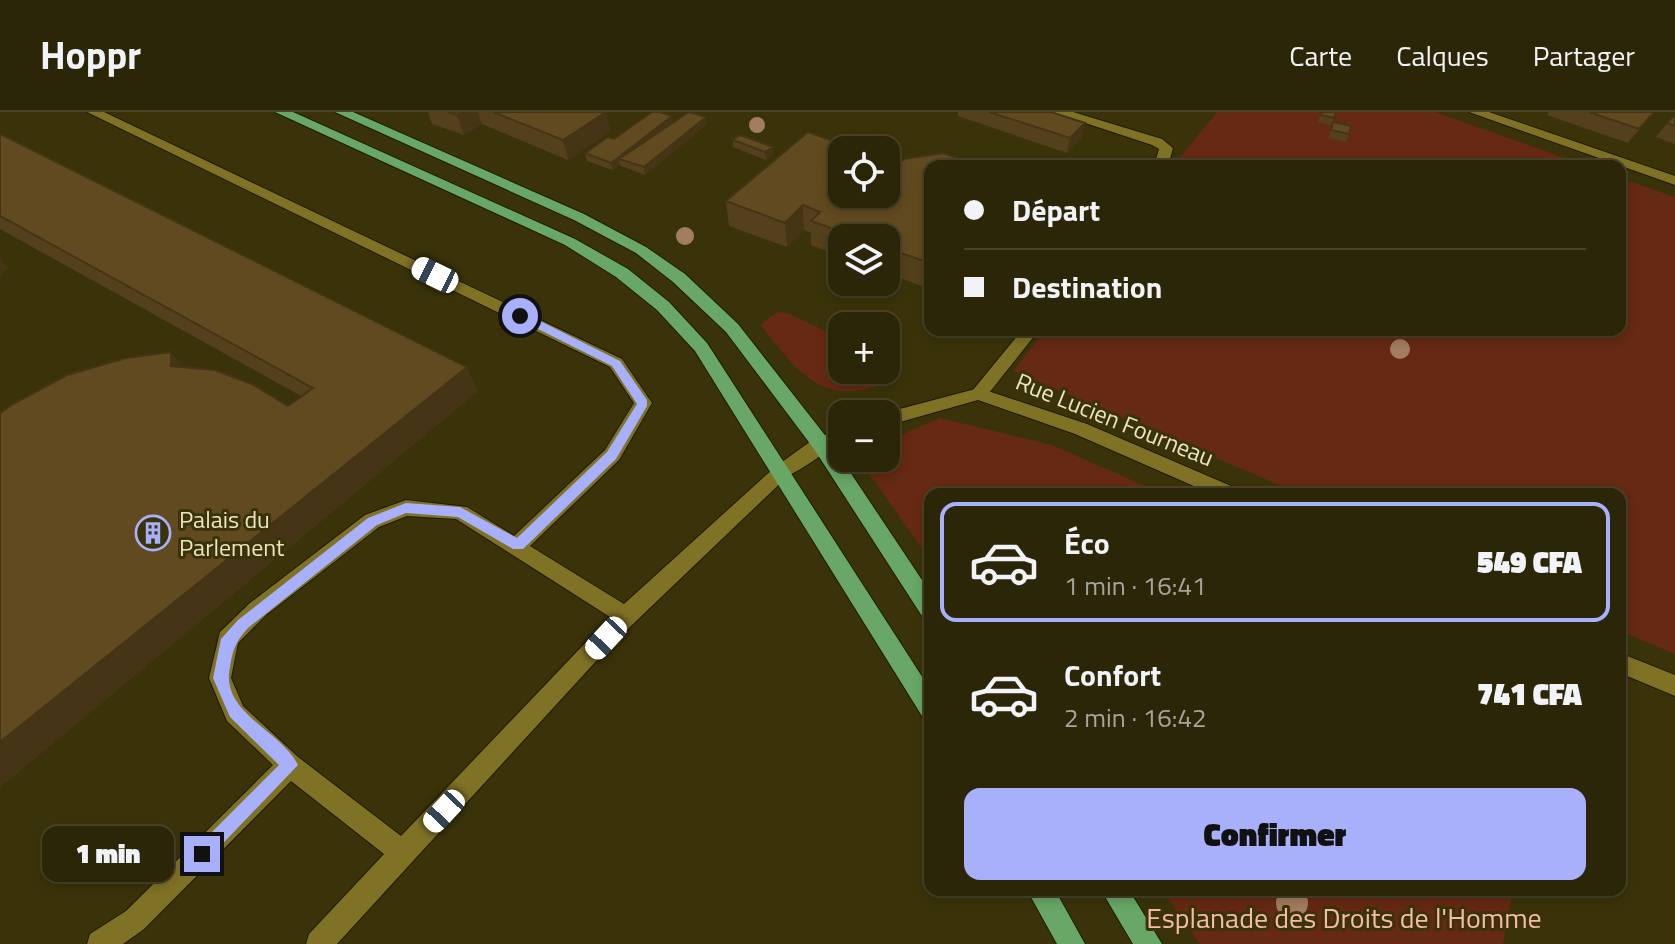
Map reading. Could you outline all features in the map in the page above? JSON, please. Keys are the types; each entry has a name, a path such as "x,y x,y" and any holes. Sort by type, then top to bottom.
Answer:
{"main road":[{"path":"282,112 558,236 622,273 663,306 701,347 924,699"},
{"path":"342,112 522,190 641,250 679,278 732,328 821,444 924,601"},
{"path":"1044,896 1072,944"},
{"path":"1118,896 1149,944"}],"street":[{"path":"94,112 616,363 643,403 612,455 518,545"},
{"path":"1059,112 1157,142 1166,148 1163,160"},
{"path":"1476,112 1614,160"},
{"path":"1626,164 1675,181"},
{"path":"979,394 1026,336"},
{"name":"Rue Lucien Fourneau","path":"900,415 979,394 1081,429 1217,488"},
{"path":"319,944 626,616 715,527 782,472 828,441"},
{"path":"404,854 290,765 235,713 220,678 228,639 258,609 372,521 406,508 460,512 518,545 626,616"},
{"path":"1626,666 1675,686"},
{"path":"100,944 135,920 290,765"}],"green space":[{"path":"1217,112 1435,112 1570,160 1178,160"},
{"path":"1626,180 1675,197 1675,654 1626,634 1626,488 1286,488 1013,371 1040,336 1626,336"},
{"path":"777,312 787,313 828,332 828,384 884,384 864,390 827,388 799,370 760,325"},
{"path":"940,418 1052,445 1149,488 924,488 924,551 868,472 900,472 900,435"},
{"name":"Esplanade des Droits de l'Homme","path":"1166,896 1512,896 1503,944 1200,944"}],"building":[{"path":"493,112 606,112 563,140"},
{"path":"652,112 672,116 611,163 585,153 608,137 614,139"},
{"path":"689,112 706,117 644,167 619,159"},
{"path":"989,112 1051,112 1085,123 1070,138"},
{"path":"1322,112 1336,112 1334,118 1321,115"},
{"path":"1589,112 1654,112 1639,129"},
{"path":"1675,115 1675,126 1667,123"},
{"path":"1333,122 1351,126 1349,134 1331,130"},
{"path":"808,132 828,139 828,208 900,208 900,163 904,159 943,153 963,160 924,160 924,261 900,253 900,224 828,224 828,227 811,221 820,212 803,205 785,223 726,201"},
{"name":"Palais du Parlement","path":"0,134 467,367 0,742 0,413 67,375 126,358 171,352 171,366 215,370 254,385 288,406 313,388 0,216"},
{"path":"740,135 773,147 765,152 733,140"}],"place":[{"name":"Palais du Parlement","path":"153,533"}],"route":[{"path":"202,854 290,765 235,713 220,678 228,639 258,609 372,521 406,508 460,512 518,545 612,455 643,403 616,363 520,316"}]}
